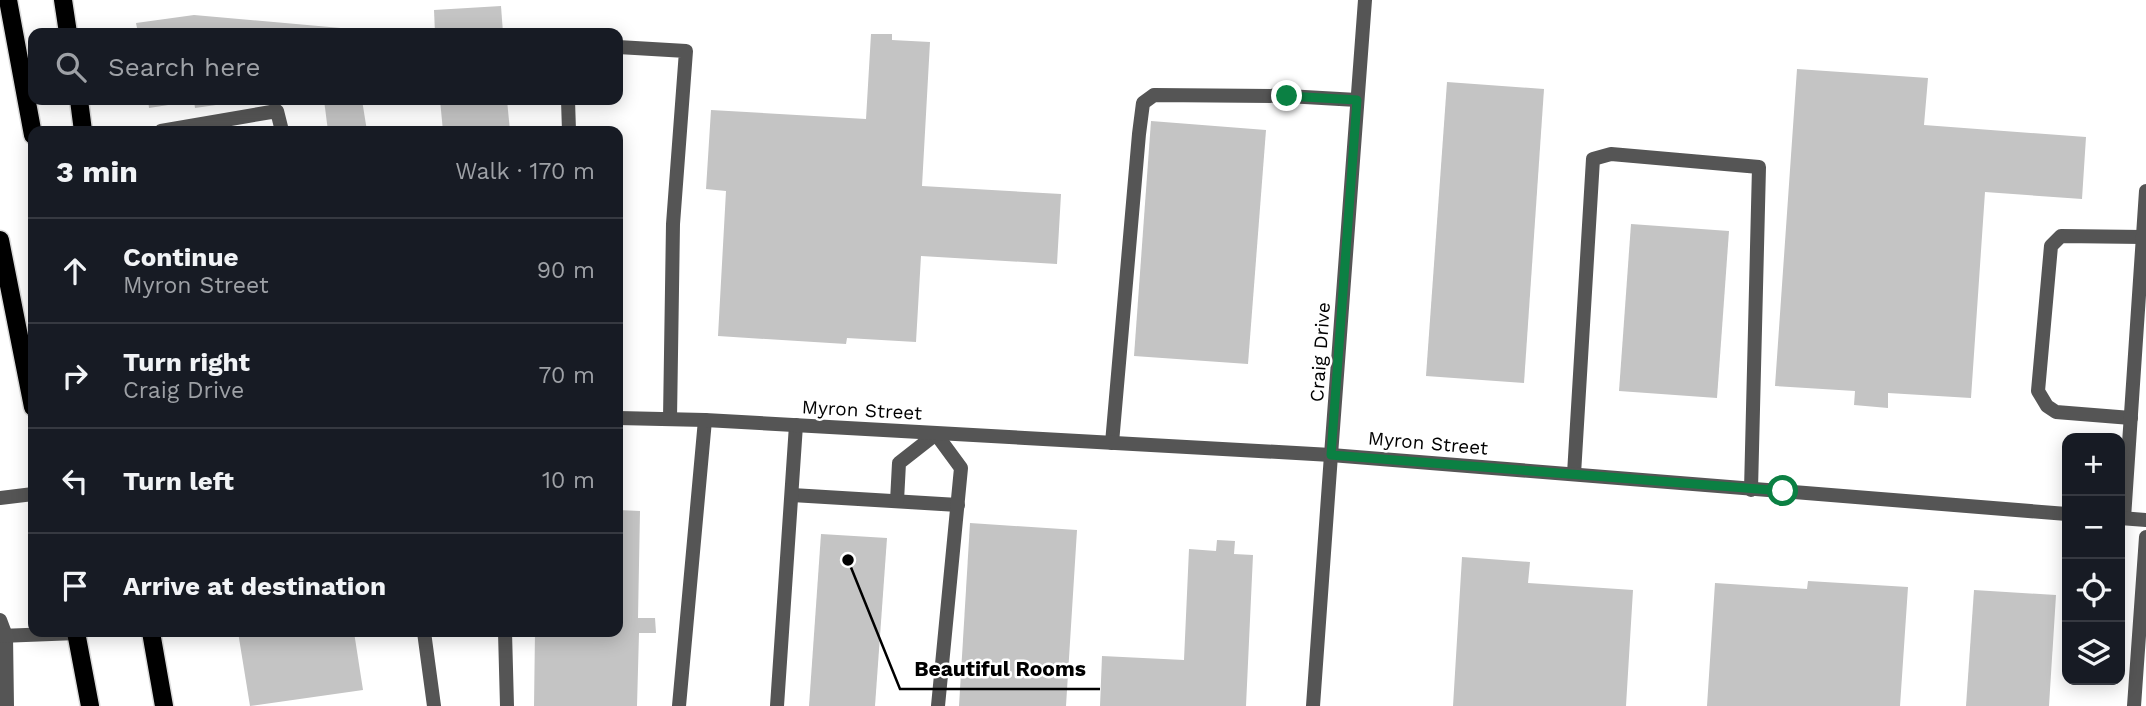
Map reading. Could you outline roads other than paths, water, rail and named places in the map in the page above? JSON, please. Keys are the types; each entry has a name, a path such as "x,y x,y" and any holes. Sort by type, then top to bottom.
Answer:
{"main road":[{"path":"8,0 31,126"},
{"path":"64,0 67,28"},
{"path":"80,105 82,126"},
{"path":"0,240 28,382"},
{"path":"78,637 90,706"},
{"path":"151,637 164,706"}],"street":[{"name":"Craig Drive","path":"1313,706 1365,0"},
{"path":"623,47 686,51 673,224 670,419"},
{"path":"1112,443 1143,103 1154,95 1287,96 1357,100"},
{"path":"568,105 569,126"},
{"path":"190,126 277,111 281,126"},
{"path":"1574,474 1593,159 1611,154 1759,167 1751,490"},
{"path":"2124,496 2146,191"},
{"path":"2131,418 2056,412 2047,406 2038,391 2051,246 2061,236 2143,237"},
{"name":"Myron Street","path":"623,418 705,420 1331,455 2062,514"},
{"path":"679,706 705,420"},
{"path":"777,706 796,425"},
{"path":"897,502 899,463 936,434 961,468 938,706"},
{"path":"0,498 28,495"},
{"path":"792,495 958,505"},
{"path":"2125,518 2146,520"},
{"path":"2134,706 2146,537"},
{"path":"0,620 7,706"},
{"path":"3,636 28,635"},
{"path":"425,637 434,706"},
{"path":"505,637 507,706"}],"place":[{"name":"Beautiful Rooms","path":"848,560"}]}
